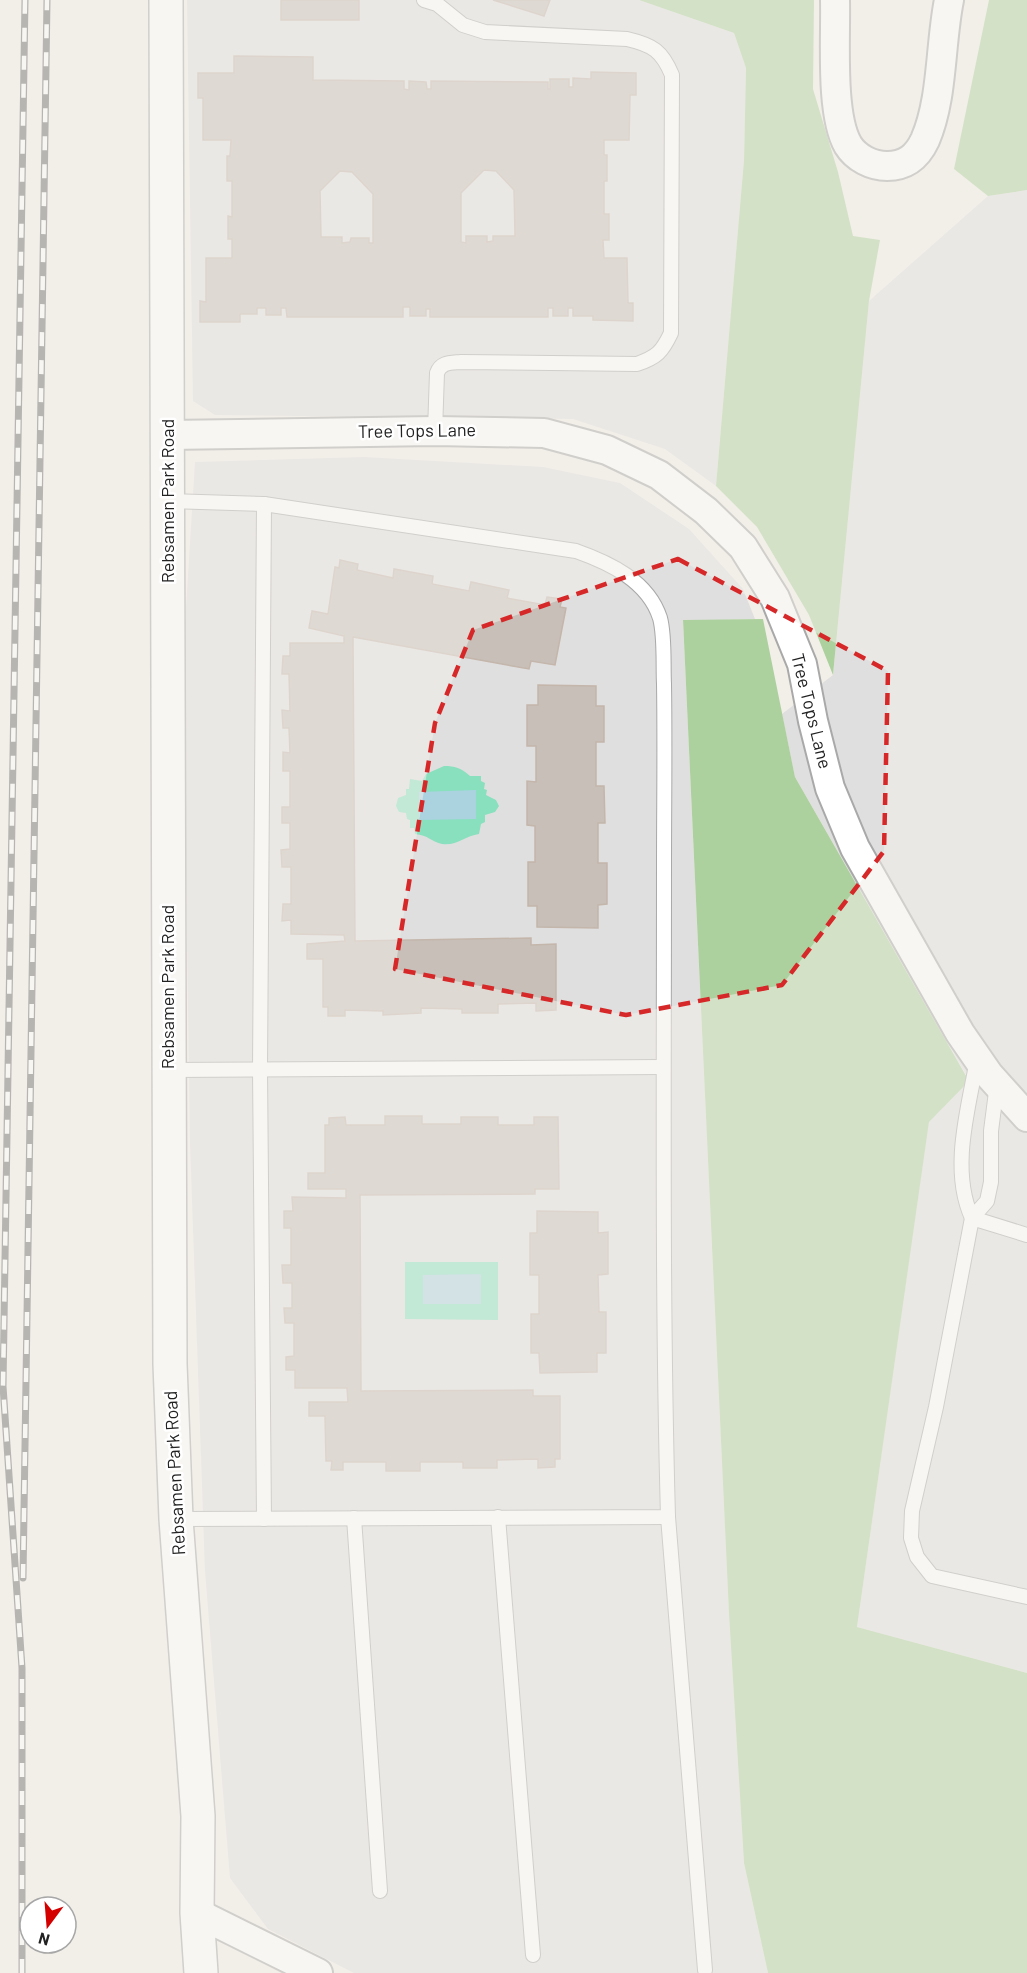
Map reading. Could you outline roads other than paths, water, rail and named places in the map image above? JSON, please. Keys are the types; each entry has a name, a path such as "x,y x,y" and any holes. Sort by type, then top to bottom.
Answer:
{"street":[{"name":"Rebsamen Park Road","path":"166,0 170,1364 177,1519 198,1815 196,1913 201,1973"},
{"path":"835,0 837,99 841,126 848,145 856,155 868,162 887,166 913,159 925,140 935,105 949,0"},
{"name":"Tree Tops Lane","path":"168,435 435,430 544,433 607,450 659,474 706,511 743,547 775,597 802,664 813,721 830,788 855,848 960,1033 997,1084 1027,1117"},
{"path":"196,1913 318,1973"}],"lane":[{"path":"424,0 437,4 463,25 485,32 627,39 648,44 665,58 672,75 671,333 663,349 653,359 636,364 461,362 444,364 439,367 437,373 435,430"},
{"path":"169,501 264,504 576,551 601,560 627,576 649,595 660,620 664,706 664,1386 668,1517 705,1970"},
{"path":"264,504 260,1069 264,1519"},
{"path":"972,1218 961,1181 964,1137 977,1058"},
{"path":"168,1070 663,1067"},
{"path":"997,1084 992,1120 991,1182 987,1201 972,1218 936,1407 912,1511 911,1538 917,1557 932,1576 1027,1597"},
{"path":"972,1218 1027,1235"},
{"path":"498,1517 533,1954"},
{"path":"177,1519 668,1517"},
{"path":"354,1518 380,1891"}],"water":[{"path":"476,790 476,819 419,820 419,792"},
{"path":"481,1274 481,1304 423,1304 423,1275"}],"railway":[{"path":"22,1973 22,1668 3,1386 25,0"},
{"path":"23,1578 47,0"}]}
